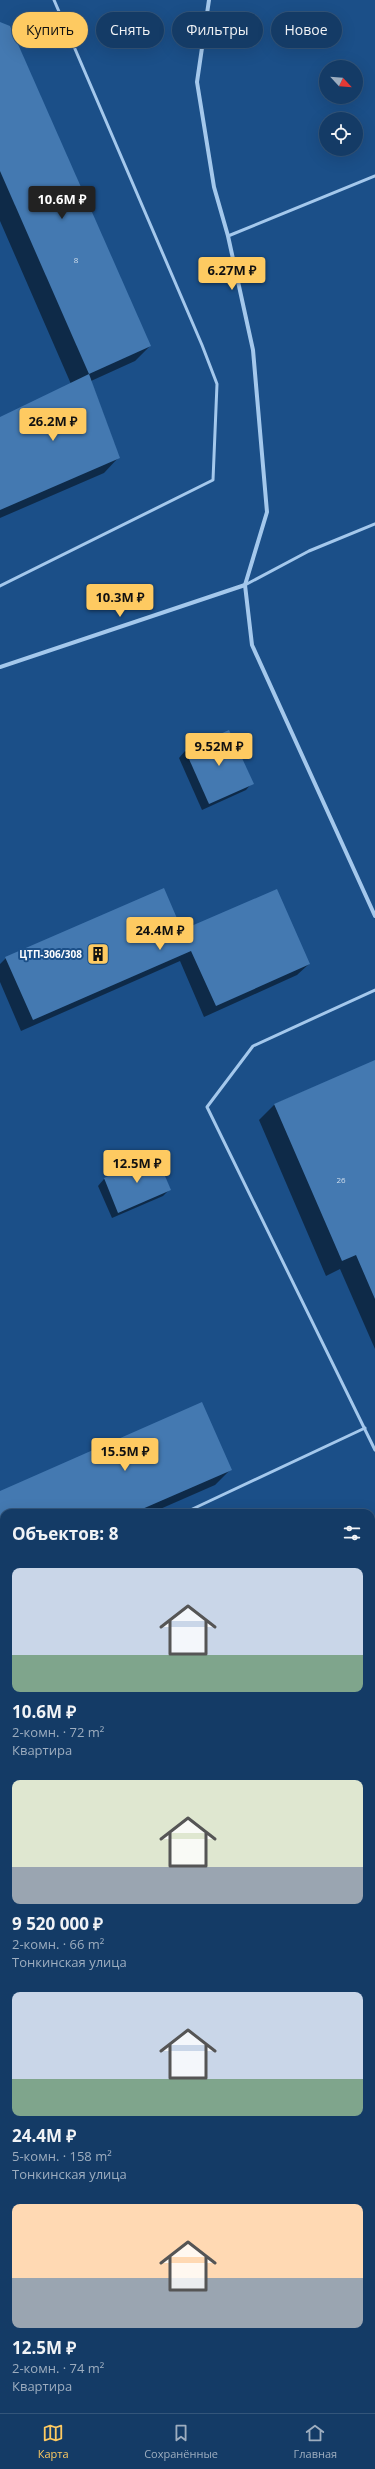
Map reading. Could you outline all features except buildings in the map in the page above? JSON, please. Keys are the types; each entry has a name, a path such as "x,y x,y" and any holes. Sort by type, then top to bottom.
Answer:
{"street":[{"path":"209,0 197,82 214,186 228,236 253,350 267,512 245,585 252,645 375,916"},
{"path":"0,667 245,585"}],"lane":[{"path":"0,586 213,480 217,384 202,345 54,0"},
{"path":"228,236 375,176"},
{"path":"245,585 309,551 375,524"},
{"path":"375,990 253,1046 207,1107 375,1450"},
{"path":"193,1509 365,1428"}],"place":[{"name":"ЦТП-306/308","path":"98,954"}]}
